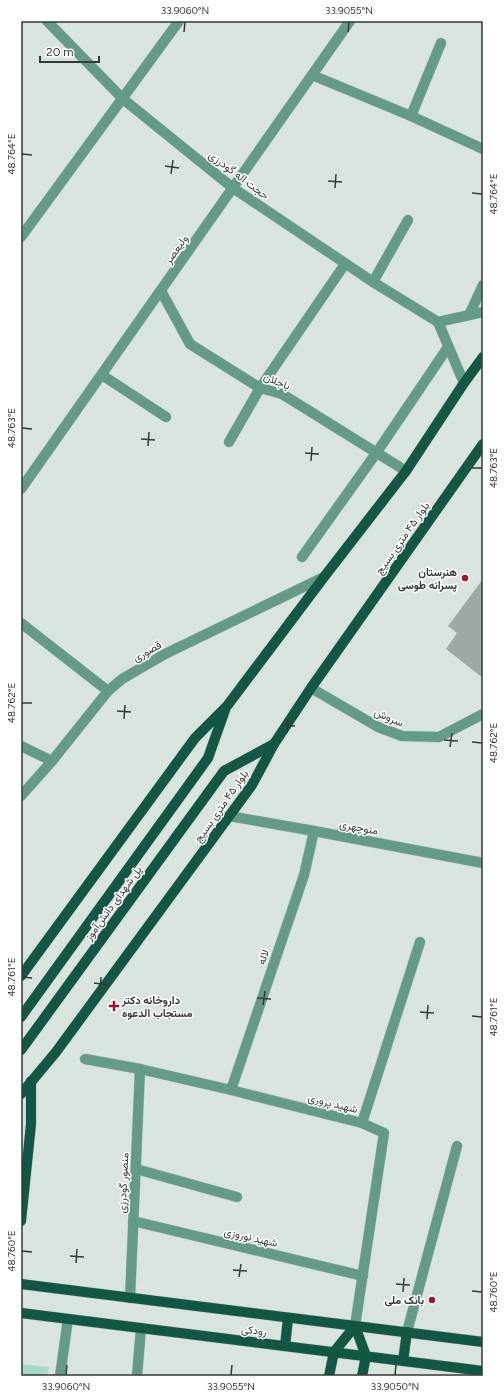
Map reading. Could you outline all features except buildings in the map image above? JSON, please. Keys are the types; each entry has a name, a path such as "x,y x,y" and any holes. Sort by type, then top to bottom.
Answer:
{"main road":[{"path":"21,976 196,738 227,706 406,471 483,357"},
{"name":"بلوار ۴۵ متری بسیج","path":"21,1094 56,1052 230,816 252,785 274,744 311,688 483,444"},
{"name":"پل شهدای دانش‌آموز","path":"21,1017 208,758 227,706"},
{"name":"پل شهدای دانش‌آموز","path":"21,1050 224,771 274,744"},
{"path":"21,1221 31,1124 31,1081"},
{"name":"رودکی","path":"21,1284 483,1342"},
{"name":"رودکی","path":"21,1313 483,1371"},
{"path":"285,1346 288,1318"},
{"path":"329,1376 334,1352 355,1326"},
{"path":"355,1326 366,1356 362,1376"},
{"path":"403,1361 407,1332"}],"street":[{"name":"حجت اله گودرزی","path":"47,21 123,99 233,188 345,264 438,322"},
{"path":"21,237 179,21"},
{"name":"ولیعصر","path":"21,490 350,21"},
{"path":"411,116 441,43"},
{"path":"312,75 411,116 483,149"},
{"path":"373,282 408,220"},
{"path":"229,442 260,388 345,264"},
{"path":"469,315 483,285"},
{"name":"باجلان","path":"161,291 190,344 260,388 282,394 406,471"},
{"path":"464,383 438,322 483,312"},
{"path":"302,557 377,452 448,347"},
{"path":"102,375 166,417"},
{"name":"قصوری","path":"21,796 52,761 108,691 122,679 165,654 324,577"},
{"path":"21,623 108,691"},
{"name":"سروش","path":"311,688 378,728 402,736 439,738 483,714"},
{"path":"21,746 52,761"},
{"name":"منوچهری","path":"230,816 314,830 483,863"},
{"name":"لاله","path":"231,1090 304,875 314,830"},
{"path":"362,1122 420,942"},
{"name":"شهید پروری","path":"85,1059 140,1069 362,1122 384,1133 355,1326"},
{"name":"منصور گودرزی","path":"130,1298 140,1069"},
{"path":"407,1332 457,1146"},
{"path":"136,1169 237,1197"},
{"name":"شهید نوروزی","path":"134,1221 363,1276"},
{"path":"60,1376 68,1318"},
{"path":"137,1376 141,1328"}],"green space":[{"path":"21,1364 49,1367 47,1376 21,1376"}],"place":[{"name":"هنرستان پسرانه طوسی","path":"465,578"},
{"name":"داروخانه دکتر مستجاب الدعوه","path":"114,1006"},
{"name":"بانک ملی","path":"432,1300"}]}
